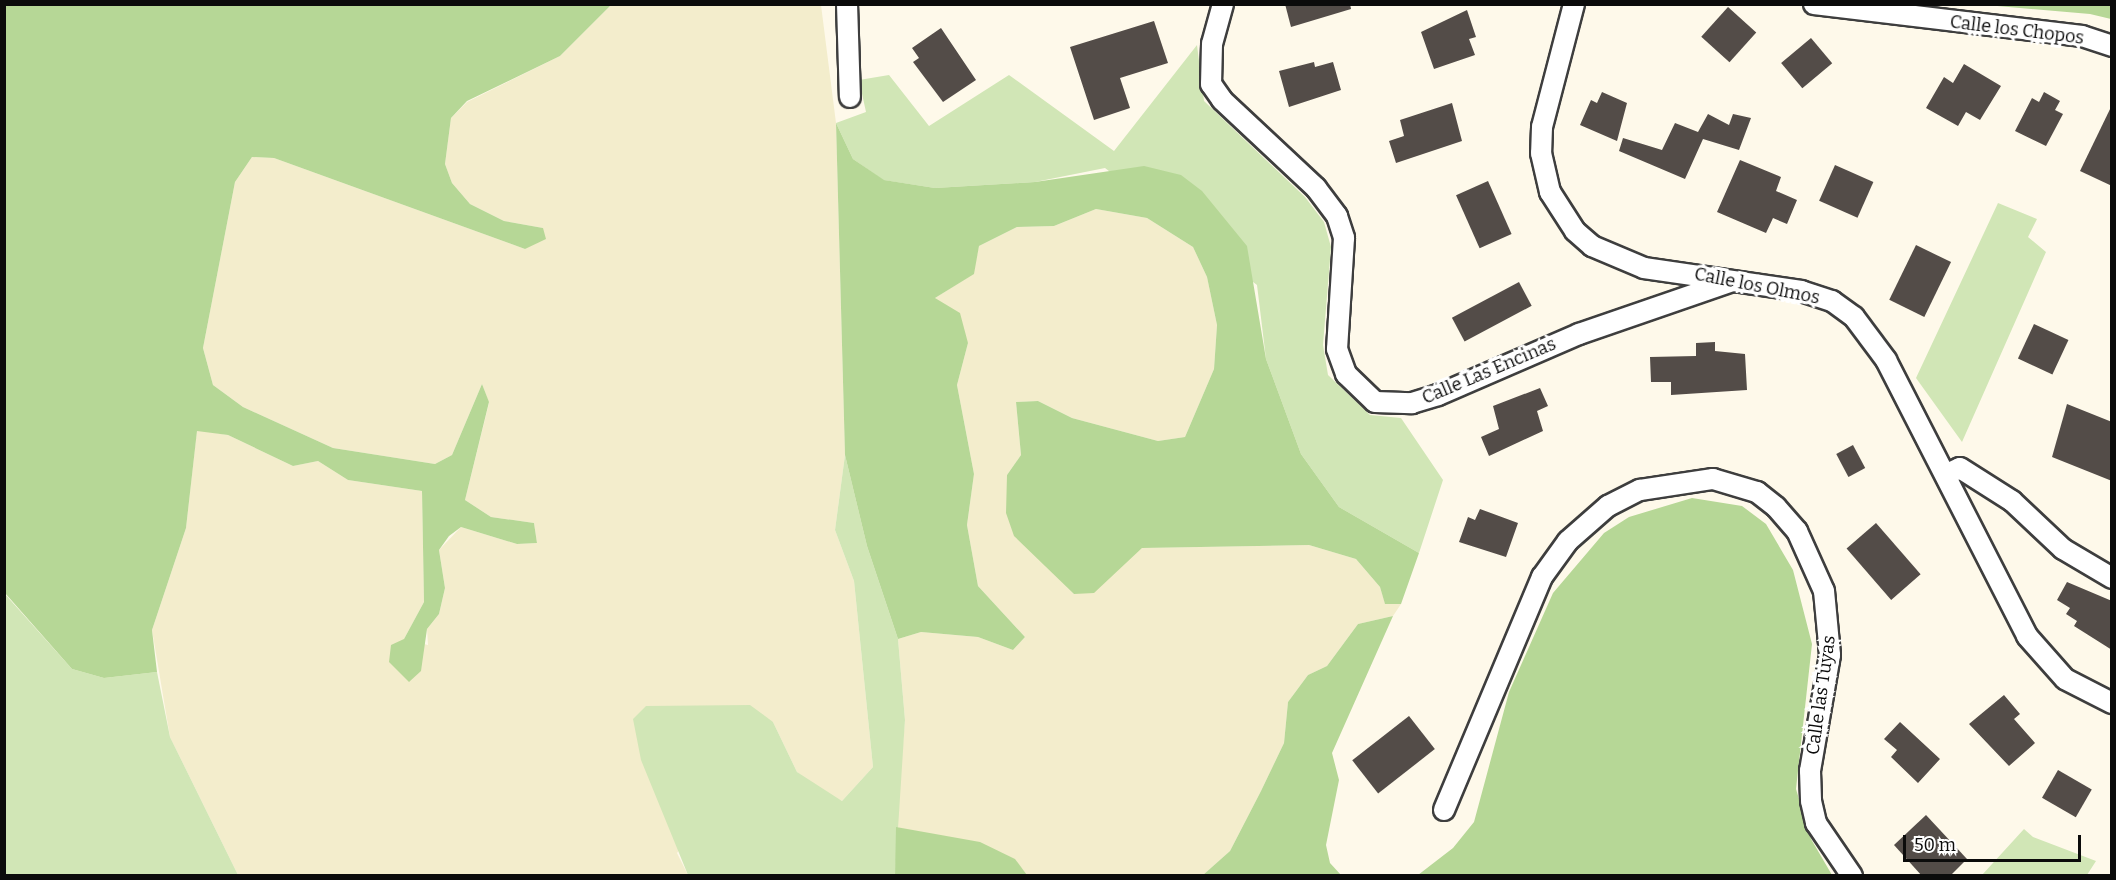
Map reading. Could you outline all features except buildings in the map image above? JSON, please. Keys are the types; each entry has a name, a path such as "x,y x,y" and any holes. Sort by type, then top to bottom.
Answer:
{"street":[{"path":"847,4 850,97"},
{"name":"Calle Las Encinas","path":"1223,4 1212,44 1211,84 1222,100 1316,188 1337,216 1344,238 1337,349 1346,374 1375,402 1412,403 1438,395 1579,334 1736,280"},
{"name":"Calle los Olmos","path":"1574,4 1542,126 1544,172 1561,210 1592,246 1619,259 1644,268 1801,291 1832,301 1854,317 1887,360 1947,474 2027,636 2065,679 2112,703"},
{"name":"Calle los Chopos","path":"1814,4 2082,36 2112,46"},
{"path":"1947,474 1960,468 1995,490 2084,565 2112,578"},
{"name":"Calle las Tuyas","path":"1444,810 1542,577 1568,541 1608,506 1641,490 1713,479 1757,492 1776,507 1797,531 1824,591 1830,655 1810,771 1812,801 1816,823 1852,876"}],"shaded area":[{"path":"611,5 821,5 836,123 845,455 835,530 854,581 873,767 842,801 822,792 797,772 773,722 677,853 688,875 238,875 170,737 152,630 186,528 197,430 228,435 293,466 318,461 348,480 422,491 424,602 404,639 428,645 427,629 439,614 445,588 439,550 461,527 517,544 537,543 534,523 491,517 465,500 489,403 482,384 452,455 435,464 333,448 243,407 213,385 203,348 235,182 252,157 274,158 525,249 543,228 504,221 470,204 452,183 445,164 451,118 467,102 560,56"},
{"path":"1096,209 1147,218 1193,247 1207,277 1217,325 1214,369 1185,437 1158,441 1072,418 1038,401 1016,402 1021,455 1007,475 1046,565 1074,594 1142,548 1309,545 1356,559 1380,587 1385,603 1401,604 1393,616 1358,624 1327,666 1308,675 1288,702 1284,743 1261,791 1230,851 1203,875 1027,875 1014,859 896,827 905,720 898,639 921,632 978,637 1013,650 1025,637 978,586 967,525 974,474 957,385 968,343 935,298 973,274 979,246 1017,227 1054,226"}],"green space":[{"path":"4,5 611,5 560,56 467,101 451,118 445,164 452,183 470,204 504,221 543,228 546,239 525,249 274,158 252,157 235,182 203,348 213,385 243,407 333,448 435,464 452,455 482,384 489,402 465,500 491,517 534,523 537,543 517,544 461,527 449,536 439,550 445,588 439,614 427,629 421,671 409,682 389,662 391,645 404,639 424,602 422,491 348,480 318,461 293,466 228,435 197,431 186,528 152,630 157,672 104,678 72,669 5,593"},
{"path":"1986,5 2111,5 2111,19 2090,14"},
{"path":"1197,45 1204,101 1305,197 1324,222 1331,247 1323,345 1328,375 1370,415 1401,418 1443,480 1419,553 1339,507 1301,454 1266,359 1257,285 1105,168 1035,182 935,188 883,180 853,159 836,123 866,112 859,80 889,75 929,126 1009,75 1114,151"},
{"path":"836,123 853,159 884,180 935,188 1035,182 1144,166 1181,175 1202,191 1247,246 1266,359 1301,454 1339,507 1419,553 1401,604 1385,604 1380,587 1356,559 1309,545 1142,548 1094,593 1074,594 1014,536 1006,513 1007,475 1021,455 1016,402 1038,401 1072,418 1158,441 1185,437 1214,369 1217,325 1207,277 1193,247 1147,218 1096,209 1054,226 1017,227 979,246 974,274 935,298 960,313 968,343 957,385 974,474 967,525 978,586 1025,637 1013,650 978,637 921,632 898,639 867,546 845,455"},
{"path":"1998,203 2037,219 2028,237 2046,252 1962,442 1916,378"},
{"path":"845,455 867,546 898,639 905,720 895,875 688,875 641,760 633,719 646,706 750,705 773,722 797,772 842,801 873,767 854,581 835,530"},
{"path":"1692,498 1742,506 1766,524 1793,570 1812,644 1796,789 1811,839 1832,875 1418,875 1453,848 1474,822 1509,692 1553,593 1604,533 1629,517"},
{"path":"4,593 72,669 104,678 157,672 170,737 238,875 5,875"},
{"path":"1393,616 1332,753 1339,780 1326,845 1330,863 1341,875 1203,875 1230,851 1261,791 1284,743 1288,702 1308,675 1327,666 1358,624"},
{"path":"896,827 980,842 1015,859 1027,875 895,875"},
{"path":"2024,829 2033,837 2096,861 2087,875 1982,875"}]}
